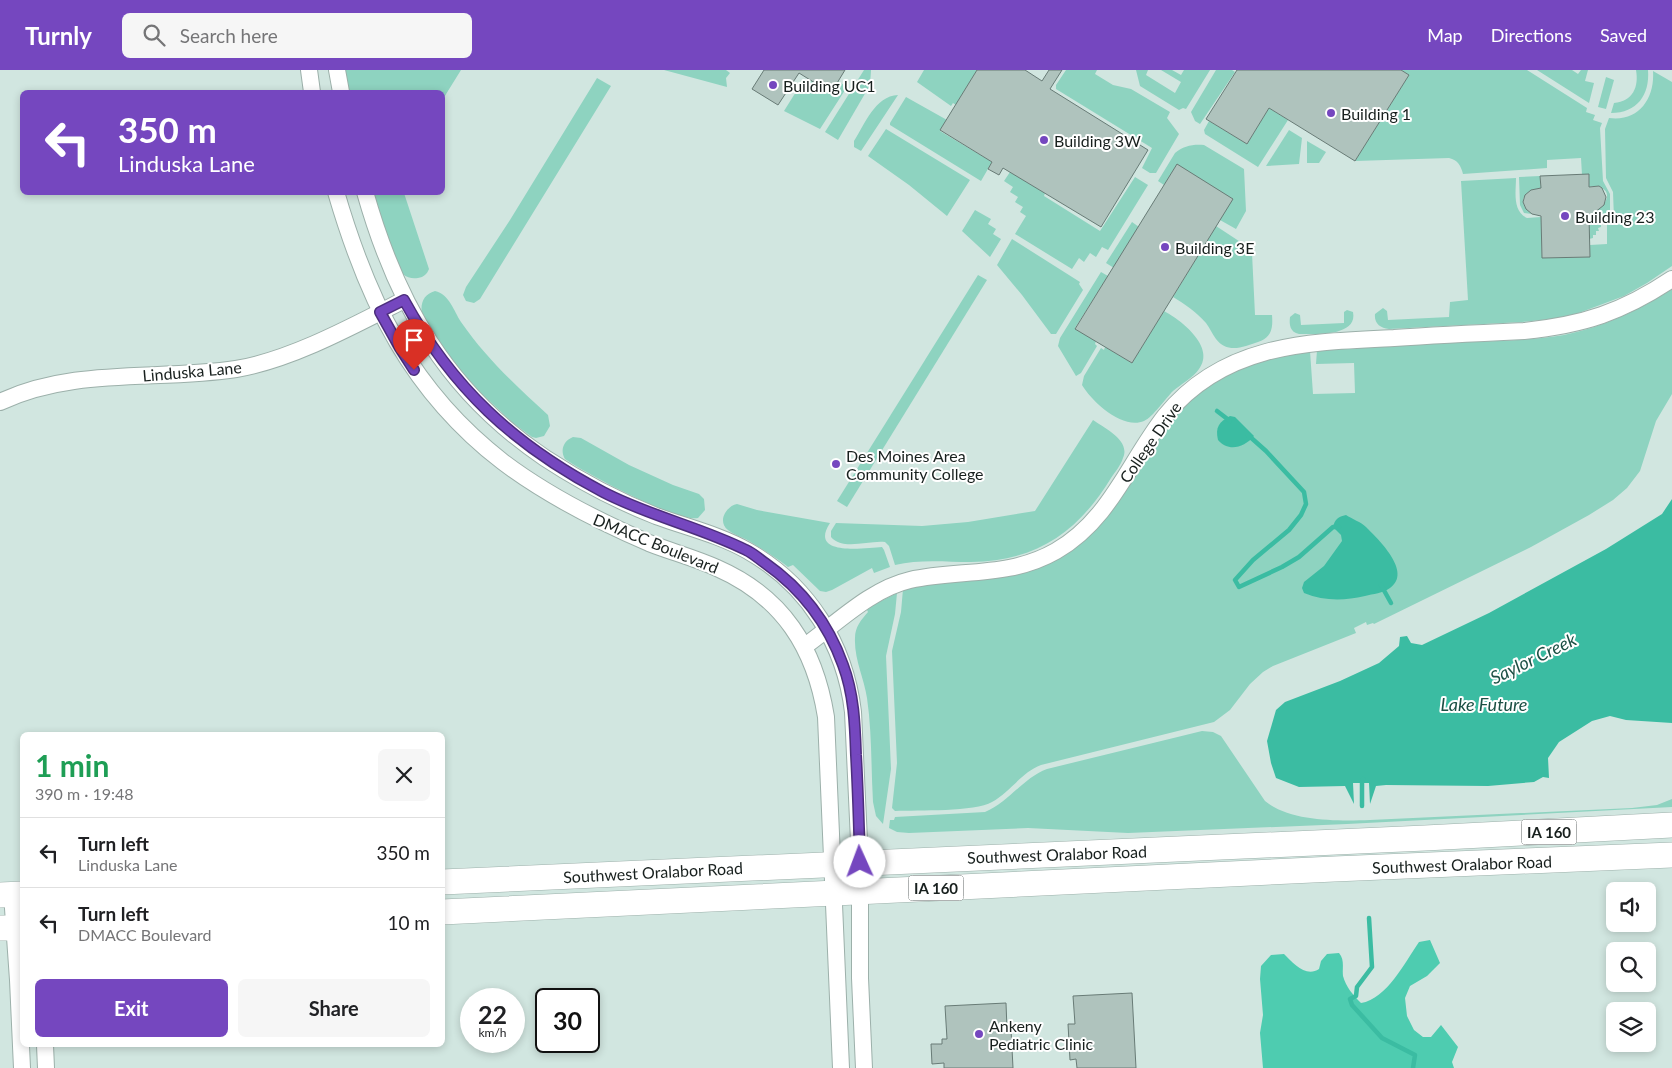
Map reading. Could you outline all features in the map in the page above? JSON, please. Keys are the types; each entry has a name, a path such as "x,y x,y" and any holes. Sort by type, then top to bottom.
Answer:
{"main road":[{"name":"Southwest Oralabor Road","path":"445,882 1425,838 1672,825"},
{"name":"Southwest Oralabor Road","path":"445,912 833,892 1672,855"}],"street":[{"path":"309,70 312,90"},
{"path":"337,70 341,90"},
{"name":"DMACC Boulevard","path":"337,195 352,244 380,312 400,348 448,411 474,437 504,462 550,493 592,517 665,549 717,567 748,584 784,616 805,646 817,674 826,717 841,1068"},
{"name":"DMACC Boulevard","path":"366,195 381,246 404,300 429,343 454,376 479,403 510,431 546,459 604,492 655,515 712,535 748,551 785,577 814,609 828,630 844,667 852,701 855,736 860,862 860,978 864,1068"},
{"name":"College Drive","path":"805,646 870,597 884,589 910,580 1010,568 1034,561 1065,545 1084,531 1101,513 1156,428 1184,395 1205,379 1239,360 1304,343 1558,328 1599,317 1636,302 1672,279"},
{"name":"Linduska Lane","path":"0,402 24,393 71,381 95,378 185,374 252,365 282,356 404,300"},
{"path":"12,894 12,928 18,980 20,1024"},
{"path":"21,1047 22,1068"},
{"path":"45,1047 46,1068"}],"shaded area":[{"path":"344,70 461,70 445,96 445,90 348,90"},
{"path":"664,70 726,70 730,73 726,78 727,87"},
{"path":"864,70 871,70 870,85 838,140 825,132"},
{"path":"924,70 977,70 956,105 953,103 951,106 917,82"},
{"path":"1066,70 1097,70 1095,74 1113,85 1131,89 1170,112 1167,118 1179,134 1156,173 1150,173 1142,168 1152,148 1056,89 1056,85"},
{"path":"1136,70 1148,70 1146,75 1175,93 1181,82 1161,70 1172,70 1181,75 1184,70 1210,70 1186,109 1179,110 1140,86"},
{"path":"1216,70 1232,70 1235,72 1200,124 1195,121 1191,112"},
{"path":"1401,70 1527,70 1587,108 1586,112 1595,115 1593,120 1602,123 1600,128 1603,181 1610,194 1610,216 1607,216 1604,224 1601,224 1601,227 1598,228 1599,231 1596,231 1596,235 1589,239 1589,216 1593,215 1595,210 1604,204 1607,194 1599,186 1589,187 1589,175 1582,175 1581,158 1547,160 1547,168 1463,174 1459,164 1449,158 1355,161 1409,75"},
{"path":"1537,70 1572,70 1578,74 1581,70 1588,70 1585,81 1594,83 1589,103"},
{"path":"1636,70 1648,70 1647,87 1644,95 1635,106 1628,110 1611,113 1614,103 1621,102 1633,92 1637,76"},
{"path":"1653,71 1672,82 1672,266 1624,296 1576,314 1552,319 1389,329 1378,325 1375,314 1383,308 1387,311 1388,320 1449,317 1450,302 1468,300 1461,181 1516,178 1516,200 1519,211 1527,218 1541,217 1542,258 1590,257 1590,245 1607,244 1607,224 1610,224 1610,220 1614,219 1613,192 1606,178 1605,129 1609,118 1629,116 1643,106 1651,90"},
{"path":"1606,77 1614,80 1606,109 1598,107"},
{"path":"597,78 611,86 480,299 474,303 466,301 463,295 466,287 510,220"},
{"path":"804,79 807,81 808,79 838,81 847,87 820,129 784,111"},
{"path":"898,95 861,151 854,147 854,141 871,112 883,100"},
{"path":"906,97 947,120 940,131 992,162 981,181 890,125"},
{"path":"1269,108 1288,120 1258,167 1205,134 1204,130 1209,121 1247,144"},
{"path":"886,129 970,180 947,216 909,185 868,156"},
{"path":"1289,130 1302,138 1299,164 1266,166"},
{"path":"1307,141 1326,152 1319,163 1307,163"},
{"path":"1204,145 1244,169 1246,211 1236,229 1220,220 1177,165 1164,185 1158,181 1175,153 1188,146"},
{"path":"1010,172 1045,193 1044,196 1100,231 1135,177 1148,185 1108,250 1102,247 1096,257 1090,253 1084,262 1079,258 1072,269 1015,234 1026,216 1020,212 1023,207 1015,202 1018,197 1010,192 1013,187 1004,181"},
{"path":"1540,176 1541,189 1530,192 1523,201 1527,210 1532,214 1524,213 1520,205 1519,177"},
{"path":"374,195 405,195 429,269 424,276 410,278 403,274 387,236"},
{"path":"975,210 991,219 988,224 996,229 993,234 1001,239 990,257 962,231"},
{"path":"1132,222 1139,227 1114,268 1106,263"},
{"path":"1216,226 1248,247 1249,253 1252,253 1255,315 1272,315 1271,332 1266,338 1236,348 1220,344 1202,319 1190,308 1173,297"},
{"path":"1012,239 1080,282 1079,284 1083,290 1056,334 1051,334 997,265"},
{"path":"1101,272 1108,276 1075,328 1096,341 1095,344 1097,346 1081,373 1076,376 1058,346 1060,338"},
{"path":"978,275 987,280 847,507 837,501"},
{"path":"1672,289 1672,394 1656,421 1640,471 1627,488 1613,500 1531,547 1374,624 1367,625 1366,622 1354,628 1356,633 1273,666 1250,684 1230,710 1214,722 1041,765 1028,772 998,798 984,805 960,809 931,810 895,811 892,808 897,763 892,651 901,612 903,589 930,584 982,579 1054,558 1159,433 1196,393 1246,364 1310,351 1313,394 1355,393 1354,363 1316,364 1317,350 1524,340 1564,335 1620,317"},
{"path":"435,291 448,299 461,322 491,360 548,415 550,426 544,436 532,437 513,423 461,371 422,314 424,300 428,294"},
{"path":"1347,310 1353,312 1353,320 1349,326 1342,330 1324,334 1299,334 1292,330 1290,325 1290,317 1295,313 1300,315 1301,325 1344,323 1344,312"},
{"path":"1164,311 1179,321 1194,335 1200,343 1203,361 1199,369 1173,391 1148,419 1136,423 1127,422 1109,413 1093,399 1082,385 1084,376 1101,348 1104,350 1105,347 1132,363"},
{"path":"1093,420 1120,440 1124,452 1122,461 1084,514 1070,528 1036,549 1016,556 995,560 971,562 923,561 895,565 889,546 885,542 849,544 836,541 831,537 831,531 836,523 922,526 968,522 1035,511"},
{"path":"573,437 581,438 629,465 673,485 699,494 704,499 705,510 698,518 672,513 632,496 591,475 563,456 565,444"},
{"path":"737,504 757,510 830,523 825,534 826,541 832,546 852,549 882,547 890,567 874,573 872,568 832,590 820,591 793,565 788,567 749,541 730,532 725,527 723,519 726,511"},
{"path":"897,593 895,614 886,656 891,769 883,824 876,816 873,802 869,711 856,653 855,634 857,627 868,612 867,610"},
{"path":"1202,731 1213,732 1221,736 1265,801 1275,808 1301,817 1358,820 1632,808 1657,805 1672,799 1672,807 1128,833 1028,828 909,833 897,832 889,828 890,820 894,820 895,817 985,812 994,808 1038,773 1047,769"},
{"path":"1430,940 1440,963 1427,976 1410,986 1405,998 1407,1016 1414,1030 1423,1037 1431,1037 1441,1025 1458,1047 1452,1062 1454,1068 1263,1068 1260,1033 1263,1015 1260,979 1261,966 1271,955 1284,954 1300,968 1309,972 1319,969 1321,961 1327,954 1339,953 1342,958 1343,976 1346,984 1361,1003 1379,995 1394,979 1419,942"}],"water":[{"path":"1230,416 1235,417 1254,436 1241,446 1226,446 1218,440 1217,432 1219,425"},
{"name":"Lake Future","path":"1672,499 1672,723 1626,720 1610,716 1592,721 1559,742 1548,758 1549,778 1543,777 1534,782 1488,786 1376,786 1370,804 1369,783 1353,783 1354,804 1345,786 1299,787 1276,778 1267,741 1276,710 1285,702 1340,681 1379,663 1399,646 1400,637 1407,636 1411,643 1422,645 1489,613 1606,549 1662,514"},
{"path":"1346,515 1364,525 1385,547 1396,565 1398,573 1396,581 1390,588 1384,591 1349,599 1326,599 1304,593 1302,588 1304,582 1324,566 1342,541 1341,535 1333,527 1337,519"}],"building":[{"name":"Building UC1","path":"764,70 845,70 831,93 799,73 778,105 752,89"},
{"name":"Building 3W","path":"977,70 1025,70 1042,81 1049,70 1062,70 1050,89 1148,150 1101,227 1003,168 999,175 988,169 992,162 940,130"},
{"name":"Building 1","path":"1237,70 1401,70 1409,75 1355,161 1269,108 1247,144 1206,119"},
{"name":"Building 3E","path":"1177,164 1233,199 1132,363 1075,329"},
{"name":"Building 23","path":"1589,174 1589,187 1599,186 1606,197 1604,205 1589,217 1590,257 1542,258 1541,216 1532,214 1526,209 1523,202 1525,195 1531,190 1541,188 1540,176"},
{"path":"1132,993 1136,1068 1077,1068 1076,1059 1070,1060 1068,1024 1075,1024 1073,996"},
{"name":"Ankeny Pediatric Clinic","path":"1006,1003 1007,1029 1011,1029 1013,1068 944,1068 944,1063 932,1064 931,1044 942,1044 942,1039 947,1039 945,1006"}],"waterway":[{"path":"1217,411 1230,421"},
{"path":"1248,435 1266,451 1304,492 1306,504 1301,515 1289,530 1253,560 1235,580 1239,587 1299,557 1333,527 1339,527"},
{"path":"1381,585 1391,603"},
{"name":"Saylor Creek","path":"1362,806 1363,779"},
{"name":"Saylor Creek","path":"1369,918 1372,967 1357,987 1356,996 1350,999 1352,1005 1382,1038 1415,1055 1413,1068"}],"place":[{"name":"Building UC1","path":"773,85"},
{"name":"Building 1","path":"1331,113"},
{"name":"Building 3W","path":"1044,140"},
{"name":"Building 23","path":"1565,216"},
{"name":"Building 3E","path":"1165,247"},
{"name":"Des Moines Area Community College","path":"836,464"},
{"name":"Ankeny Pediatric Clinic","path":"979,1034"}],"route":[{"path":"414,370 380,312 404,300 419,328 454,376 489,414 527,445 546,459 580,479 630,505 712,535 748,551 785,577 800,593 814,609 833,640 844,667 850,689 855,736 860,862"}]}
